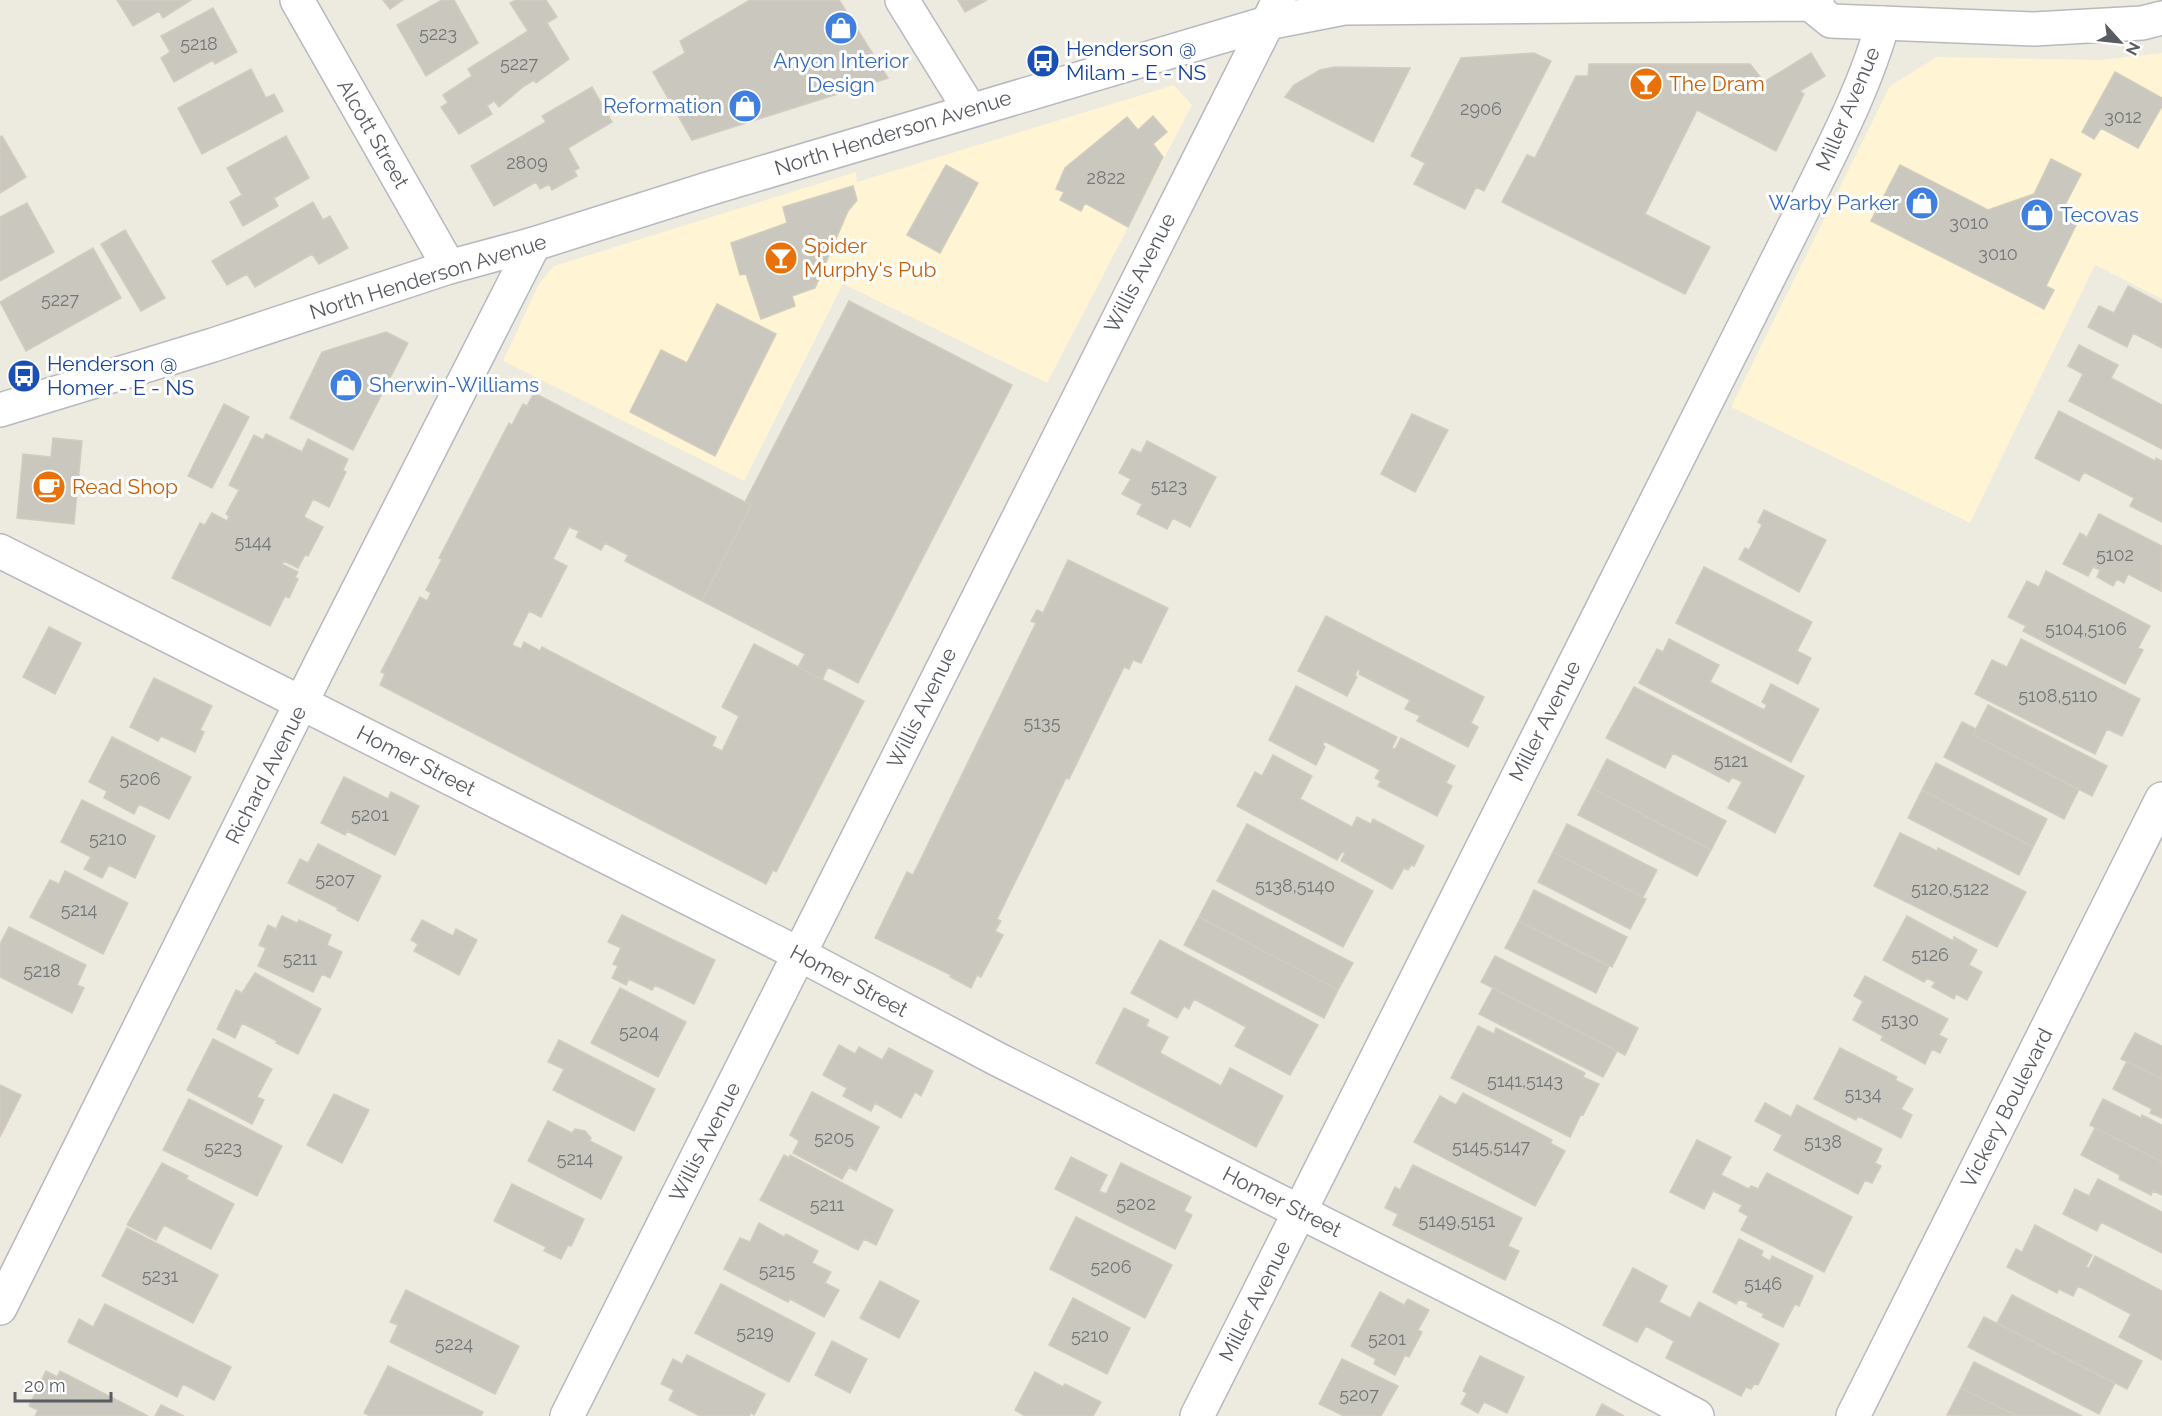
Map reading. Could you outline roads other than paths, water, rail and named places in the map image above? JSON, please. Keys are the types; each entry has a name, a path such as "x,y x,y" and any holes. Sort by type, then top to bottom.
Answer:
{"street":[{"name":"Alcott Street","path":"297,0 449,267"},
{"path":"902,0 970,110"},
{"name":"North Henderson Avenue","path":"0,410 213,345 449,267 534,244 970,110 1273,11 1344,8 1813,2 1831,21 2034,29 2142,23 2162,18"},
{"name":"Willis Avenue","path":"567,1416 1273,11"},
{"name":"Miller Avenue","path":"1197,1416 1799,217 1859,95 1874,56 1883,23"},
{"name":"Richard Avenue","path":"0,1308 534,244"},
{"name":"Homer Street","path":"0,551 799,954 996,1059 1554,1340 1696,1416"},
{"name":"Vickery Boulevard","path":"1853,1416 2162,799"}],"place":[{"name":"Anyon Interior Design","path":"841,28"},
{"name":"Henderson @ Milam - E - NS","path":"1043,61"},
{"name":"The Dram","path":"1646,84"},
{"name":"Reformation","path":"745,106"},
{"name":"Warby Parker","path":"1922,203"},
{"name":"Tecovas","path":"2037,215"},
{"name":"Spider Murphy's Pub","path":"781,258"},
{"name":"Henderson @ Homer - E - NS","path":"24,376"},
{"name":"Sherwin-Williams","path":"346,385"},
{"name":"Read Shop","path":"49,487"}]}
